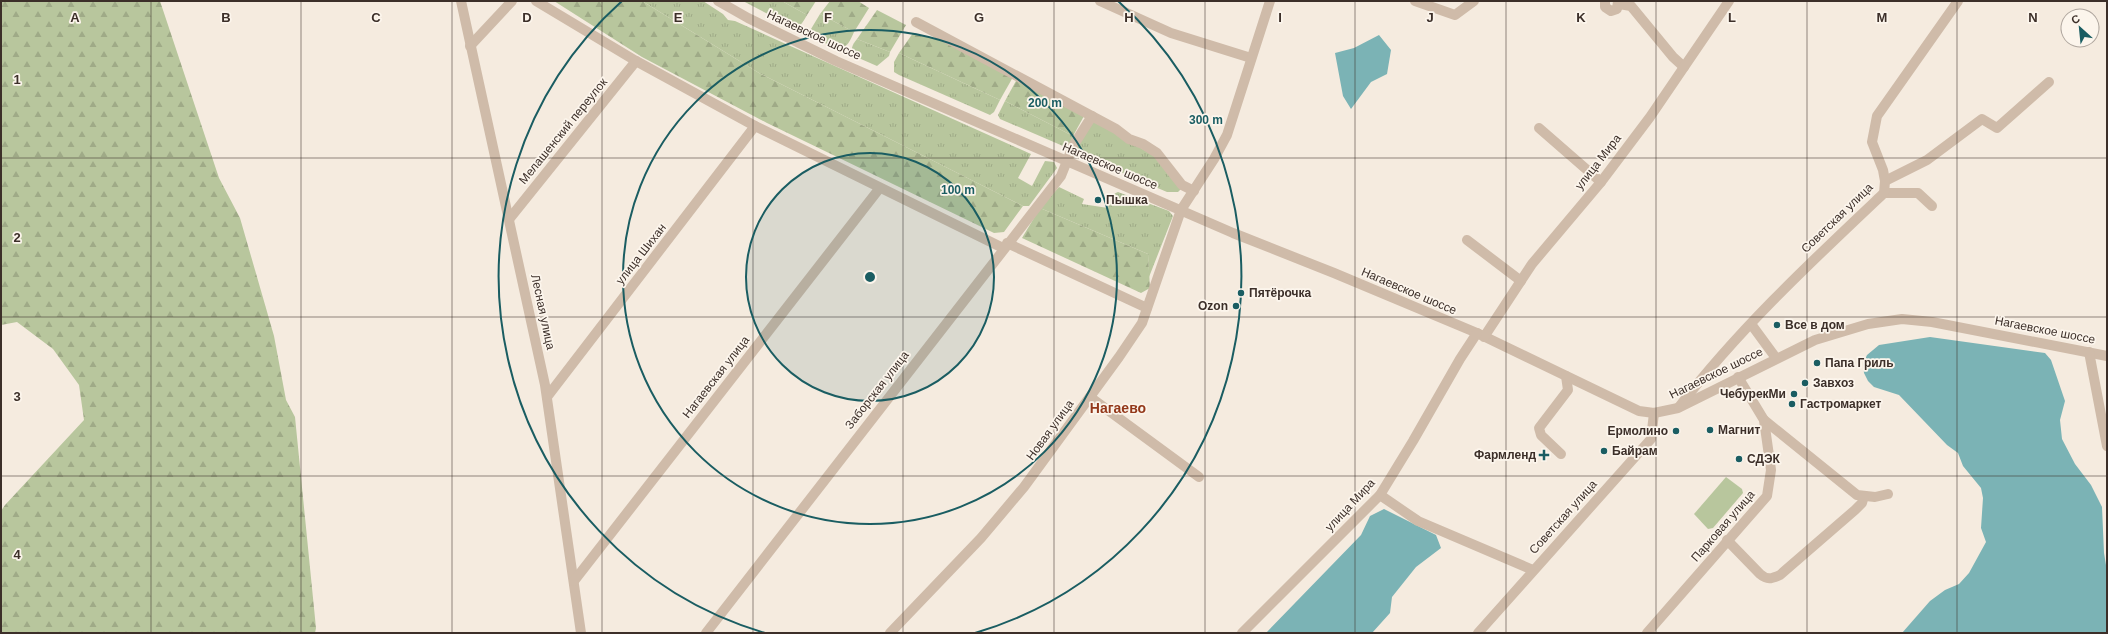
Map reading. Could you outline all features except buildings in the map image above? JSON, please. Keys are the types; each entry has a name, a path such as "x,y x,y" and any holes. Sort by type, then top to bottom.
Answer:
{"street":[{"name":"Лесная улица","path":"461,1 510,218 547,397 581,633"},
{"path":"470,46 512,1"},
{"path":"536,1 636,61 755,126 879,189 1147,308"},
{"name":"Нагаевское шоссе","path":"718,1 730,4 836,61 1181,210 1480,335 1639,411 1654,413 1678,408 1776,358 1815,340 1868,324 1902,319 1932,322 2107,356"},
{"path":"1100,1 1171,33 1251,58"},
{"name":"Новая улица","path":"890,633 980,538 1024,488 1142,323 1181,210 1194,191 1226,135 1270,1"},
{"path":"1415,1 1455,14 1474,1"},
{"path":"1605,1 1605,7 1611,11 1617,9 1618,3 1631,6 1673,57 1684,67"},
{"name":"улица Мира","path":"1242,633 1380,495 1460,359 1521,281 1532,264 1601,182 1650,117 1729,1"},
{"name":"Советская улица","path":"1678,408 1783,289 1884,193 1885,181 1872,142 1877,116 1958,1"},
{"path":"916,22 1092,116 1156,153 1182,185 1194,191"},
{"name":"Мелашенский переулок","path":"510,218 636,61"},
{"path":"1885,181 1927,160 1982,118 1998,128 2049,82"},
{"name":"Заборская улица","path":"706,633 1005,246 1061,176 1066,161 1092,116"},
{"name":"улица Шихан","path":"547,397 755,126"},
{"path":"1539,128 1601,182"},
{"name":"Нагаевская улица","path":"574,581 879,189"},
{"path":"1884,193 1918,193 1932,206"},
{"path":"1467,240 1521,281"},
{"path":"1751,324 1776,358"},
{"path":"2089,352 2107,446"},
{"path":"1561,454 1541,435 1539,428 1568,390 1566,376"},
{"name":"Парковая улица","path":"1647,633 1767,496 1771,470 1764,420 1738,377"},
{"path":"1090,397 1199,477"},
{"name":"Советская улица","path":"1478,633 1651,439 1654,413"},
{"path":"1764,420 1857,495 1875,497 1888,494"},
{"path":"1380,495 1418,521 1533,570"},
{"path":"1727,540 1760,574 1765,578 1772,579 1780,575 1862,504 1864,496"}],"green space":[{"path":"1,1 160,1 219,178 240,218 274,336 286,400 295,417 316,628 315,633 1,633 1,511 84,420 79,385 53,349 17,322 1,325"},
{"path":"554,1 642,1 759,73 1023,206 1004,232 994,233 767,123 642,57"},
{"path":"642,1 703,1 723,14 728,20 735,21 1031,154 1018,178 1032,186 1045,161 1054,162 1057,168 1029,206 1023,206 759,73"},
{"path":"743,1 782,1 807,15 800,25 793,27"},
{"path":"782,1 816,1 807,15"},
{"path":"830,1 858,1 869,8 854,32 820,14"},
{"path":"877,10 906,25 890,52 857,39"},
{"path":"820,14 854,32 852,38 841,49 814,38 810,34 811,29"},
{"path":"913,33 942,41 1013,77 1000,100 899,53"},
{"path":"857,39 890,52 889,56 877,66 854,56 852,47"},
{"path":"899,53 1000,100 994,112 990,115 894,72 894,62"},
{"path":"1017,79 1084,116 1073,136 1005,101"},
{"path":"1005,101 1073,136 1070,143 1063,146 1000,119 998,115"},
{"path":"1093,120 1156,157 1181,189 1178,192 1167,192 1099,163 1075,150"},
{"path":"1059,187 1084,199 1082,204 1108,208 1111,195 1118,192 1169,211 1173,216 1149,277 1148,254 1040,208"},
{"path":"1040,208 1148,254 1150,288 1141,293 1022,238"},
{"path":"1726,477 1742,489 1743,493 1713,528 1708,529 1694,514"}],"water":[{"path":"1379,35 1391,50 1387,74 1371,82 1351,109 1343,96 1335,53 1354,48"},
{"path":"1930,337 2045,353 2051,360 2065,401 2060,420 2062,439 2075,464 2091,485 2102,507 2104,553 2107,571 2107,633 1902,633 1930,601 1945,590 1959,584 1969,573 1986,542 1981,528 1983,498 1981,488 1963,466 1958,453 1947,445 1899,395 1874,387 1868,381 1864,373 1863,364 1867,355 1879,345"},
{"path":"1384,509 1436,535 1441,548 1416,567 1392,597 1390,613 1372,633 1266,633 1361,535 1370,516"}],"place":[{"name":"Пышка","path":"1098,200"},
{"name":"Пятёрочка","path":"1241,293"},
{"name":"Ozon","path":"1236,306"},
{"name":"Все в дом","path":"1777,325"},
{"name":"Папа Гриль","path":"1817,363"},
{"name":"Завхоз","path":"1805,383"},
{"name":"ЧебурекМи","path":"1794,394"},
{"name":"Гастромаркет","path":"1792,404"},
{"name":"Магнит","path":"1710,430"},
{"name":"Ермолино","path":"1676,431"},
{"name":"Байрам","path":"1604,451"},
{"name":"Фармленд","path":"1544,455"},
{"name":"СДЭК","path":"1739,459"}],"district":[{"name":"Нагаево","path":"1118,408"}]}
